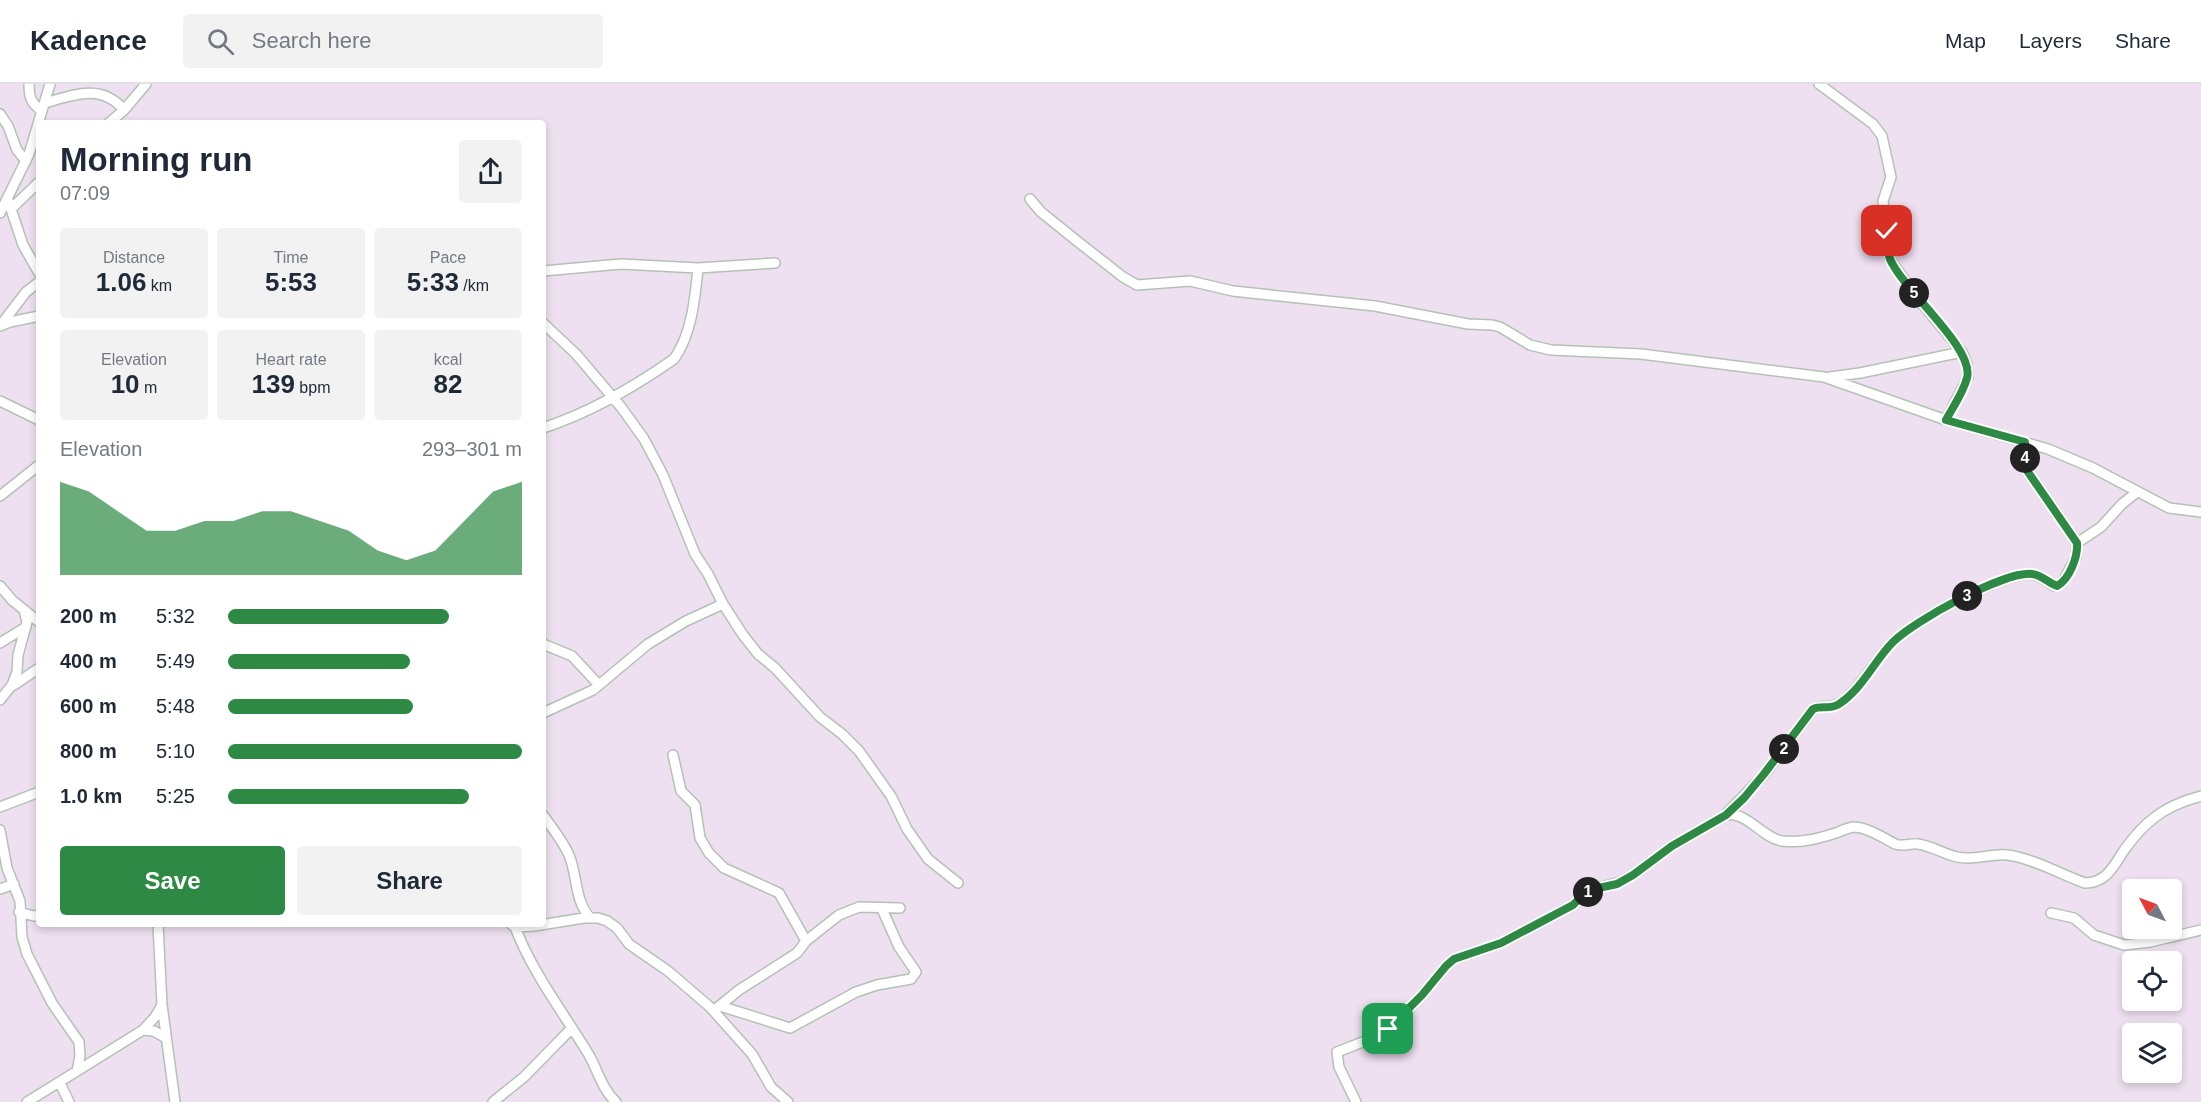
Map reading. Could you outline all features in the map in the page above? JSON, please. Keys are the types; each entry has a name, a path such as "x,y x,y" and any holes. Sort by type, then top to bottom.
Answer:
{"street":[{"path":"29,84 29,94 33,104 43,107 93,90 111,94 124,110"},
{"path":"39,120 50,84"},
{"path":"112,120 146,84"},
{"path":"1819,84 1873,124 1882,136 1891,177 1883,201 1891,261 1919,300 1962,352 1968,377 1946,420"},
{"path":"0,114 5,120 17,150 26,161"},
{"path":"36,129 10,205 23,245 36,268"},
{"path":"0,213 36,184"},
{"path":"1030,199 1041,212 1077,241 1123,277 1137,285 1190,281 1233,291 1375,306 1468,324 1492,325 1500,327 1530,345 1551,350 1641,354 1824,377 1946,420 2048,449 2093,468 2169,508 2201,512"},
{"path":"546,271 621,264 698,268 775,263"},
{"path":"546,427 570,419 674,359 691,315 698,268"},
{"path":"0,326 26,292 36,284"},
{"path":"0,326 36,317"},
{"path":"546,326 569,346 613,396 644,439 663,475 692,548 723,604 758,654 783,676 820,717 859,752 891,796 907,829 928,860 958,883"},
{"path":"1824,377 1860,373 1962,352"},
{"path":"0,401 36,418"},
{"path":"1356,1102 1339,1067 1336,1052 1373,1038 1388,1029 1454,959 1501,943 1573,905 1583,895 1594,889 1617,884 1672,846 1726,815 1764,774 1810,712 1817,707 1828,708 1842,702 1859,687 1892,643 1934,613 2003,580 2032,574 2054,585 2062,583 2076,557 2077,543 2028,472 2025,442"},
{"path":"0,495 36,467"},
{"path":"2077,543 2101,527 2122,504 2137,492"},
{"path":"2,593 36,620"},
{"path":"546,712 580,697 599,685 648,644 686,621 723,604"},
{"path":"0,699 10,687 17,672 18,655 26,627 27,618 24,610"},
{"path":"0,644 26,627"},
{"path":"546,645 572,656 599,685"},
{"path":"10,687 36,670"},
{"path":"674,755 681,790 695,805 700,838 709,853 724,868 778,893 806,940"},
{"path":"0,807 36,793"},
{"path":"1726,815 1732,814 1743,818 1764,834 1779,840 1802,842 1852,827 1862,828 1889,839 1895,844 1918,844 1957,857 1995,855 2018,857 2085,883 2091,883 2102,880 2111,872 2126,848 2155,817 2201,796"},
{"path":"546,820 569,855 576,892 582,908 590,918"},
{"path":"0,830 6,864 20,901 22,937 27,954 52,1003 79,1042 80,1056 77,1071"},
{"path":"0,889 14,884"},
{"path":"716,1009 739,990 797,953 806,940 839,915 859,908 900,908"},
{"path":"546,924 597,918 612,925 629,944 668,971 710,1008 790,1028 856,992 877,985 911,979 916,972 899,947 882,909"},
{"path":"19,912 36,916"},
{"path":"2051,913 2074,918 2094,935 2124,945 2150,942 2201,930"},
{"path":"513,927 537,975 590,1058 605,1090 616,1102"},
{"path":"158,929 162,1005 175,1102"},
{"path":"27,1102 143,1030 162,1005"},
{"path":"716,1009 752,1054 771,1088 788,1102"},
{"path":"493,1102 524,1077 572,1028"},
{"path":"143,1030 154,1030 166,1038"},
{"path":"60,1083 69,1102"}],"route":[{"path":"1388,1029 1454,959 1501,943 1573,905 1583,895 1594,889 1617,884 1672,846 1726,815 1764,774 1813,709 1828,708 1842,702 1859,687 1892,643 1920,622 1971,594 2003,580 2032,574 2057,586 2066,579 2076,557 2077,543 2028,472 2025,442 1946,420 1968,377 1966,364 1962,352 1919,300 1891,261 1887,231"}]}
